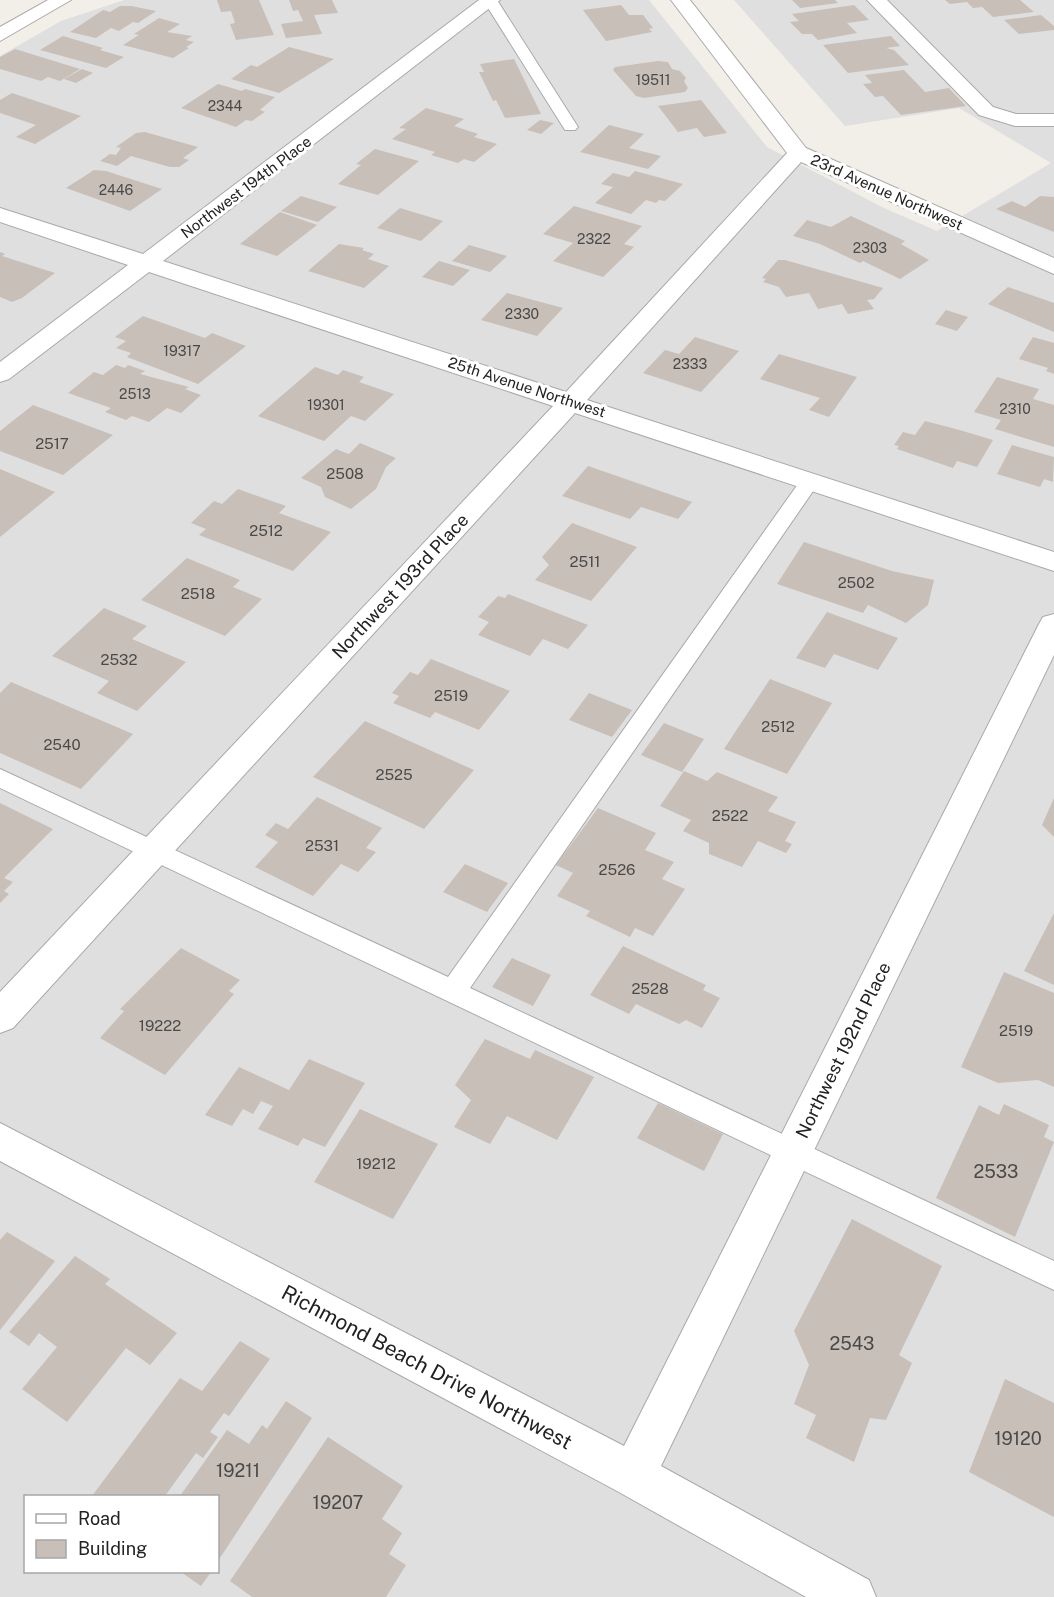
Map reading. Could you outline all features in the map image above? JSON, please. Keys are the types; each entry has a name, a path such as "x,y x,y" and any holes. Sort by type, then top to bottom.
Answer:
{"street":[{"path":"0,35 62,0"},
{"name":"Northwest 194th Place","path":"0,374 490,0"},
{"name":"23rd Avenue Northwest","path":"680,0 798,153 1054,267"},
{"path":"876,0 987,111 1015,120 1054,120"},
{"name":"Northwest 193rd Place","path":"0,1017 572,401 798,153"},
{"name":"25th Avenue Northwest","path":"0,214 1054,562"},
{"name":"Northwest 192nd Place","path":"633,1475 1054,624"},
{"name":"Richmond Beach Drive Northwest","path":"0,1141 633,1475 852,1597"}],"lane":[{"path":"490,0 570,127"},
{"path":"453,991 810,481"},
{"path":"0,778 1054,1276"}],"shaded area":[{"path":"124,0 649,0 767,147 884,208 937,231 1051,163 959,108 845,126 734,0 1054,0 1054,1597 0,1597 0,56 61,21"}],"building":[{"path":"217,0 259,0 274,35 236,40 230,24 235,23 231,11 221,12"},
{"path":"289,0 332,0 338,13 314,15 322,34 286,38 281,24 303,21 298,10 293,11"},
{"path":"792,0 835,0 838,3 800,8"},
{"path":"945,0 1020,0 1034,12 993,17 982,7 973,8 967,2 950,4"},
{"path":"621,5 629,15 643,15 653,28 649,29 652,32 606,41 583,10"},
{"path":"854,5 869,20 847,23 857,33 818,40 812,34 802,34 790,22 799,21 792,14"},
{"path":"120,6 156,11 138,23 133,22 119,31 111,28 96,38 70,32 103,10 110,12"},
{"path":"1041,15 1054,26 1054,30 1019,34 1004,20"},
{"path":"159,18 180,24 167,32 192,36 186,40 194,42 173,58 123,45 139,35 134,34"},
{"path":"63,36 124,57 106,68 40,50"},
{"path":"891,36 900,46 886,48 894,50 909,65 848,73 823,45"},
{"path":"289,47 334,59 279,93 231,79 251,65 257,67"},
{"path":"15,49 80,69 60,81 48,77 41,81 0,69 0,57"},
{"path":"514,59 541,114 505,118 496,100 493,101 479,72 484,72 480,64"},
{"path":"658,61 668,62 672,69 680,71 686,78 684,81 688,88 685,92 644,98 636,96 613,70 615,67"},
{"path":"82,69 93,73 76,83 64,79"},
{"path":"904,70 925,92 949,88 966,106 901,115 883,96 875,97 863,84 872,83 865,75"},
{"path":"218,84 275,97 260,110 265,112 252,121 246,120 236,127 181,108"},
{"path":"12,93 81,116 35,144 16,137 36,125 0,113 0,100"},
{"path":"701,100 727,133 704,137 697,128 678,132 658,106"},
{"path":"426,108 464,119 454,126 478,134 474,137 497,144 474,162 464,159 458,163 431,155 435,152 392,139 406,129 399,128"},
{"path":"540,120 554,123 541,134 527,130"},
{"path":"609,125 644,134 629,148 661,156 648,169 580,152"},
{"path":"145,132 198,147 183,158 189,160 179,167 170,167 131,156 117,166 100,161 110,154 116,155 121,148 116,147 136,133"},
{"path":"375,149 419,161 378,195 338,184 361,165 356,164"},
{"path":"94,170 106,171 162,189 130,211 66,188"},
{"path":"635,171 683,184 665,201 659,200 656,203 646,200 631,214 595,203 613,187 601,184 613,173 629,177"},
{"path":"301,196 337,207 318,222 281,211"},
{"path":"1040,196 1054,197 1054,232 996,209 1012,201 1025,207"},
{"path":"574,206 642,226 624,244 634,247 603,277 553,261 573,243 543,234"},
{"path":"400,208 443,221 421,241 377,228"},
{"path":"280,212 317,225 277,256 240,244"},
{"path":"851,216 905,241 901,244 929,260 900,279 863,261 860,263 820,244 793,236 807,220 831,227"},
{"path":"339,244 364,248 362,250 374,254 368,259 389,266 364,288 308,271"},
{"path":"469,245 507,256 490,272 452,261"},
{"path":"0,252 5,254 2,256 55,273 22,298 12,302 0,297"},
{"path":"778,260 785,260 883,288 874,299 867,300 874,309 848,314 842,304 818,309 809,293 786,297 779,287 763,282 766,279 762,278"},
{"path":"439,261 470,270 453,286 422,277"},
{"path":"1008,287 1054,303 1054,332 988,304"},
{"path":"507,293 563,308 537,336 481,320"},
{"path":"946,310 968,317 957,331 935,324"},
{"path":"143,316 205,338 212,333 246,346 198,384 127,357 131,353 116,348 126,341 115,337"},
{"path":"695,337 739,351 701,392 643,373 665,350 679,354"},
{"path":"1033,337 1054,343 1054,374 1046,371 1048,368 1019,359"},
{"path":"779,354 857,377 829,417 809,410 820,398 760,379"},
{"path":"116,365 125,368 128,365 145,371 140,374 189,387 185,389 201,395 181,413 167,408 149,422 132,416 126,420 105,412 111,408 68,393 94,372 103,375"},
{"path":"315,367 338,375 343,370 364,377 359,382 394,394 365,421 351,416 324,441 258,416"},
{"path":"997,377 1039,389 1033,399 1054,405 1054,447 995,429 1001,420 974,412"},
{"path":"33,405 113,435 63,475 0,451 0,431"},
{"path":"925,421 993,440 977,467 957,461 953,468 897,449 899,446 894,445 903,432 915,435"},
{"path":"360,443 396,458 386,467 376,489 351,509 325,497 321,487 301,478 336,449 349,454"},
{"path":"1012,445 1054,457 1053,482 1044,479 1040,487 997,474"},
{"path":"588,466 692,502 678,519 641,507 630,519 562,496"},
{"path":"0,469 55,492 0,537"},
{"path":"238,489 286,506 279,513 331,532 293,571 199,535 206,529 191,523 214,501 222,504"},
{"path":"572,523 637,547 591,601 535,580 549,565 542,557"},
{"path":"804,542 892,571 934,580 928,605 906,623 868,605 863,613 777,584"},
{"path":"187,558 240,580 233,587 262,599 225,636 141,600"},
{"path":"508,594 588,625 568,649 543,639 530,656 478,635 489,622 478,617 498,596 505,598"},
{"path":"104,608 147,626 132,639 186,662 137,711 97,693 109,681 52,656"},
{"path":"827,612 898,638 878,670 834,654 825,668 796,658"},
{"path":"431,659 510,691 479,730 435,712 430,718 393,703 399,696 392,693 410,672 418,675"},
{"path":"770,679 832,703 787,774 724,749"},
{"path":"11,682 133,734 81,789 0,753 0,693"},
{"path":"589,693 632,710 612,737 569,720"},
{"path":"365,721 474,770 424,829 313,777"},
{"path":"664,723 704,739 682,772 641,755"},
{"path":"684,771 707,781 717,772 778,797 768,811 796,822 785,841 792,844 786,853 758,841 742,867 709,854 709,843 683,831 691,820 660,806"},
{"path":"317,797 382,828 366,848 376,852 358,872 341,864 313,896 255,867 278,842 265,835 276,823 288,829"},
{"path":"1054,798 1054,837 1042,825"},
{"path":"0,803 53,829 4,878 13,882 4,891 9,894 0,903"},
{"path":"598,808 656,833 645,850 674,862 662,879 685,889 653,936 635,928 630,937 586,916 590,911 557,896 573,873 556,865"},
{"path":"465,864 508,883 487,912 443,892"},
{"path":"1054,913 1054,985 1024,971"},
{"path":"623,946 706,985 703,990 720,998 702,1028 686,1020 679,1024 636,1004 629,1014 590,995"},
{"path":"181,948 240,980 229,991 234,994 165,1075 100,1038 124,1011 120,1009"},
{"path":"512,958 551,975 533,1006 492,987"},
{"path":"1004,972 1054,993 1054,1087 1038,1080 998,1083 961,1067"},
{"path":"485,1039 530,1059 535,1050 594,1077 557,1140 507,1116 490,1144 454,1127 471,1100 455,1085"},
{"path":"309,1059 365,1083 325,1147 303,1138 298,1146 258,1129 273,1106 261,1101 253,1114 243,1109 232,1126 205,1115 239,1067 289,1090"},
{"path":"658,1103 723,1134 704,1171 637,1138"},
{"path":"1004,1104 1049,1125 1044,1137 1054,1142 1015,1237 936,1198 979,1105 999,1115"},
{"path":"360,1109 438,1144 393,1219 314,1182"},
{"path":"852,1219 942,1266 899,1355 912,1363 886,1420 870,1418 854,1462 806,1438 816,1415 794,1404 809,1365 794,1331"},
{"path":"7,1232 55,1261 0,1330 0,1240"},
{"path":"75,1256 110,1279 105,1284 177,1333 150,1365 126,1348 67,1422 22,1389 57,1347 39,1333 29,1346 9,1332"},
{"path":"240,1341 270,1359 229,1416 224,1413 210,1432 218,1437 203,1458 196,1453 166,1495 93,1495 180,1378 202,1391"},
{"path":"1005,1379 1054,1403 1054,1517 969,1472"},
{"path":"286,1401 312,1418 219,1559 219,1495 181,1495 227,1430 249,1444 262,1425 267,1429"},
{"path":"328,1437 403,1486 382,1519 402,1533 389,1554 406,1565 386,1597 252,1597 230,1581"},
{"path":"182,1573 210,1573 201,1586"}]}
